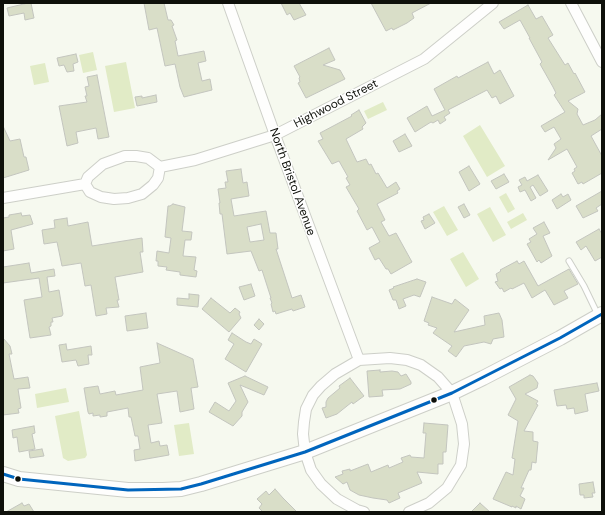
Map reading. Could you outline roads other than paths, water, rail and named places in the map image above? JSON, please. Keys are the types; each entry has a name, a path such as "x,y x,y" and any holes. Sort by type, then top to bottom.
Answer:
{"main road":[{"path":"3,474 19,479 39,482 128,490 181,489 201,484 305,452 452,393 553,342 600,315"}],"street":[{"name":"North Bristol Avenue","path":"228,3 358,360"},
{"name":"Highwood Street","path":"160,167 195,160 275,135 424,59 492,3"},
{"path":"571,3 602,62"},
{"path":"125,156 148,158 160,167 158,178 153,185 142,194 128,198 101,198 90,192 85,184 88,177 103,164 125,156"},
{"path":"3,198 85,184"},
{"path":"364,512 357,510 337,499 321,484 310,470 305,452 303,434 306,409 321,386 335,374 358,360 390,358 407,360 421,365 438,377 452,393 462,424 464,444 461,465 447,488 429,503 409,512"}],"lane":[{"path":"569,261 600,315"}]}
